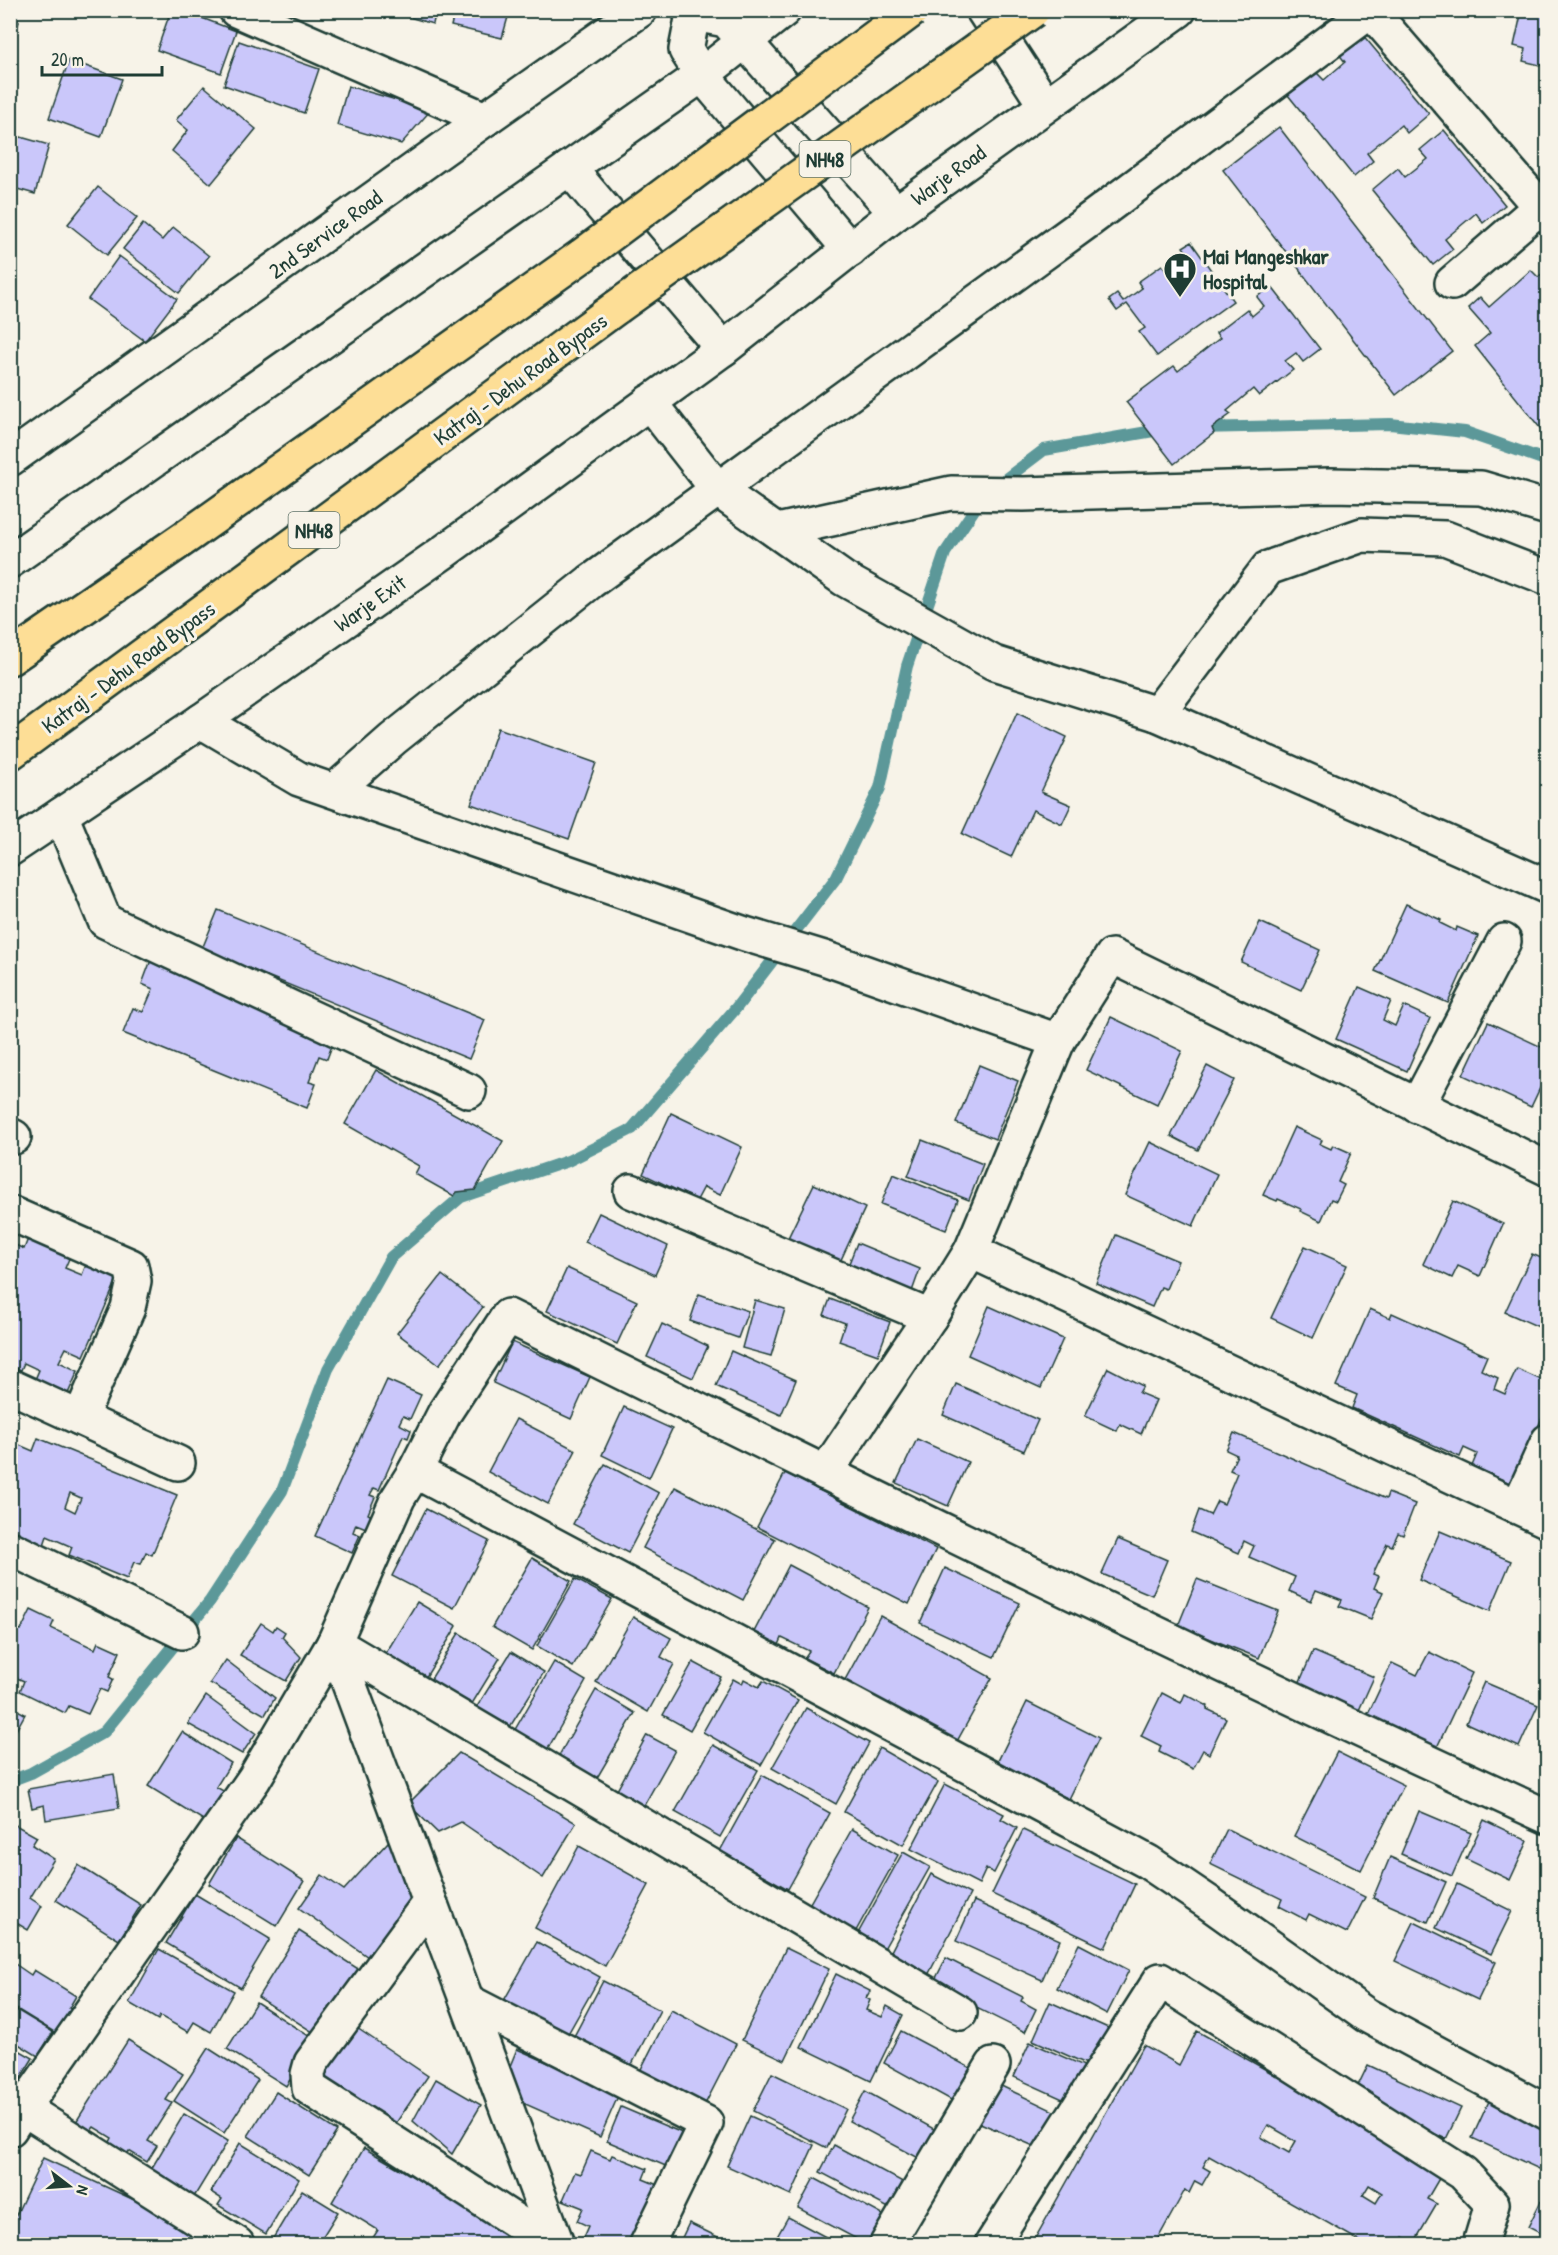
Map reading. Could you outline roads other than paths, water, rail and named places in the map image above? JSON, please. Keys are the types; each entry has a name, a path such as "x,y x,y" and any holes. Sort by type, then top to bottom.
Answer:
{"highway":[{"path":"10,658 198,528 583,255 912,10"},
{"name":"Katraj - Dehu Road Bypass","path":"10,753 617,307 1033,10"}],"street":[{"path":"236,10 486,119"},
{"name":"2nd Service Road","path":"10,459 640,10"},
{"path":"10,561 702,75 784,10"},
{"path":"984,10 1045,105"},
{"name":"Warje Road","path":"723,349 896,213 1179,10"},
{"path":"334,790 393,739 590,582 1371,11 1544,211 1452,283"},
{"path":"850,250 702,75 686,50 691,12 726,20 896,213"},
{"path":"569,168 723,349"},
{"name":"Warje Exit","path":"10,849 201,721 454,544 723,349"},
{"path":"649,402 718,490 844,579 994,663 1157,714 1548,886"},
{"path":"777,531 951,493 1023,494 1330,485 1481,488 1548,508"},
{"path":"1157,714 1268,568 1278,564 1362,535 1445,538 1548,578"},
{"path":"201,721 299,779 745,934 824,958 1058,1041"},
{"path":"61,815 105,921 469,1091"},
{"path":"1417,1106 1504,941"},
{"path":"825,1473 930,1317 971,1251 1058,1041 1112,956 1548,1169"},
{"path":"631,1191 930,1317"},
{"path":"10,1213 131,1266 134,1281 128,1308 80,1418"},
{"path":"971,1251 1548,1521"},
{"path":"237,2244 15,2112 254,1779 334,1643 398,1498 415,1471 445,1412 508,1316 825,1473 1358,1730 1548,1817"},
{"path":"10,1386 178,1463"},
{"path":"1518,1507 1548,1441"},
{"path":"415,1471 1148,1862 1366,2015 1548,2113"},
{"path":"10,1548 182,1632"},
{"path":"334,1643 557,2244"},
{"path":"334,1643 960,2013"},
{"path":"429,1903 311,2062 308,2074 309,2088 551,2244"},
{"path":"992,2244 1160,1980 1463,2173 1492,2204 1480,2244"},
{"path":"469,2002 706,2123 647,2244"},
{"path":"887,2244 993,2065"}],"waterway":[{"path":"1197,428 1390,424 1465,432 1548,461"},
{"path":"995,487 1044,450 1165,429"},
{"path":"10,1781 31,1773 104,1732 210,1601 282,1491 328,1369 391,1257 461,1197 568,1161 632,1129 736,1008 836,878 880,788 907,666 945,553 982,498"}],"place":[{"name":"Mai Mangeshkar Hospital","path":"1180,298"}]}
